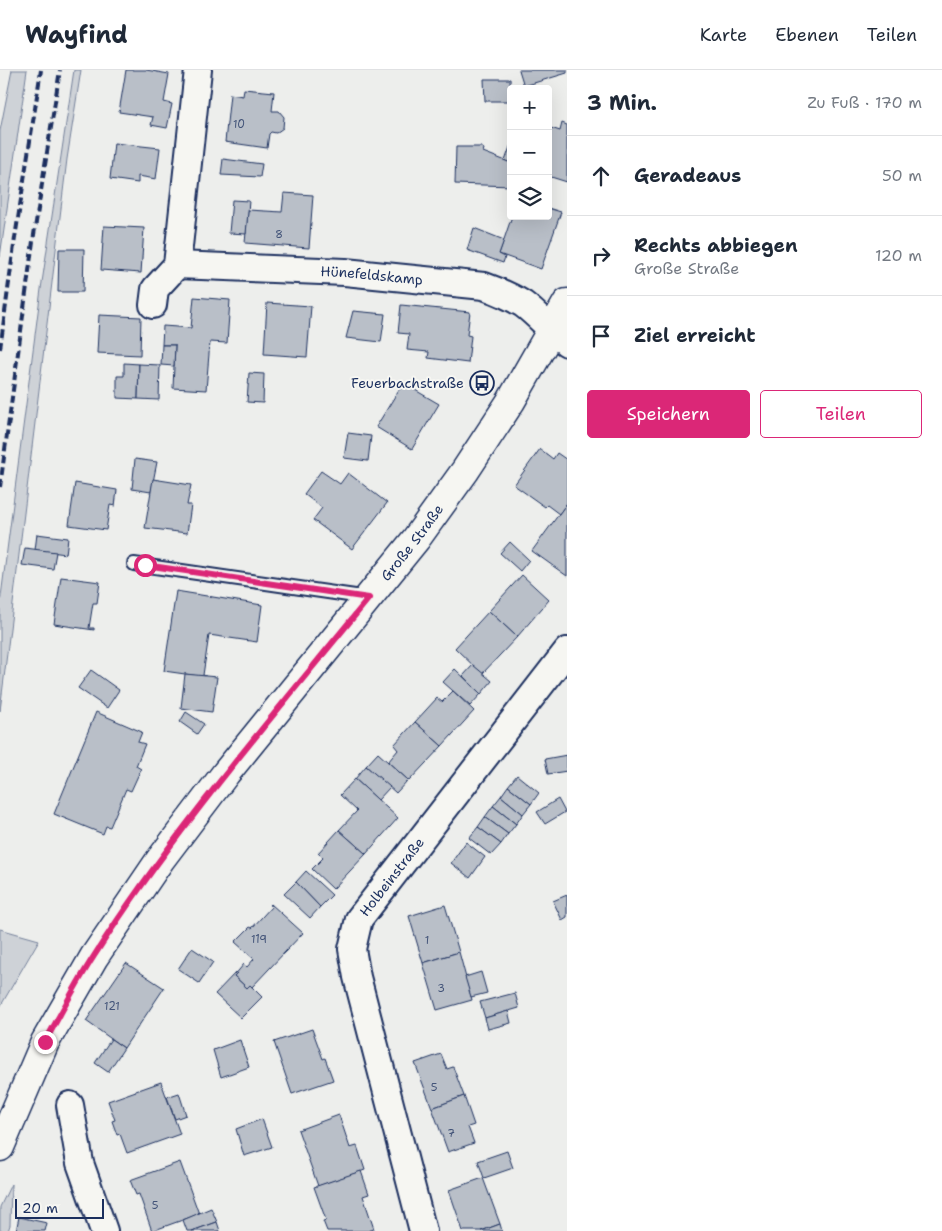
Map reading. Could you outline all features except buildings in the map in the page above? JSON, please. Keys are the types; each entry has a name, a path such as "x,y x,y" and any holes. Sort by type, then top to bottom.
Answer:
{"main road":[{"name":"Große Straße","path":"0,1147 45,1042 94,957 160,860 226,773 416,539 466,471 511,401 559,337 567,303"}],"street":[{"path":"153,305 155,289 178,265 198,70"},
{"name":"Hünefeldskamp","path":"178,265 344,272 484,286 505,294 524,305 559,337"},
{"name":"Holbeinstraße","path":"423,1231 357,977 352,949 359,920 567,652"},
{"path":"70,1105 80,1164 104,1231"}],"lane":[{"path":"134,564 369,598"}],"shaded area":[{"path":"12,70 27,70 0,257 0,131"},
{"path":"74,70 81,70 67,159 0,711 0,604 41,289"},
{"path":"0,929 39,940 0,1007"},
{"path":"11,1184 10,1225 8,1231 0,1231 0,1207"}],"railway":[{"path":"0,349 41,70"},
{"path":"0,487 33,241 60,70"}],"place":[{"name":"Feuerbachstraße","path":"482,383"}],"route":[{"path":"45,1042 94,957 160,860 226,773 369,598 145,565"}]}
